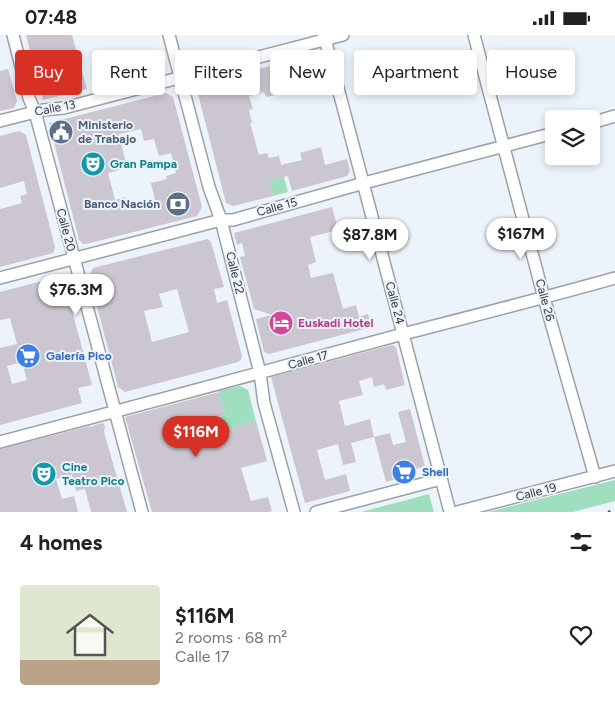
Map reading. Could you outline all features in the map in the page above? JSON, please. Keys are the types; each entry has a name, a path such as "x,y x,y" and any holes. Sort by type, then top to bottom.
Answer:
{"street":[{"name":"Calle 20","path":"12,35 29,98 35,112 142,512"},
{"name":"Calle 22","path":"169,35 175,58"},
{"name":"Calle 13","path":"260,55 325,37 343,35"},
{"name":"Calle 26","path":"474,35 544,298 595,477"},
{"name":"Calle 24","path":"325,37 450,512"},
{"name":"Calle 13","path":"0,121 35,112 64,108 175,79"},
{"name":"Calle 22","path":"185,95 209,187 221,220 260,373 264,403 294,512"},
{"path":"600,121 615,117"},
{"name":"Calle 15","path":"0,278 221,220 233,220 545,135"},
{"name":"Calle 17","path":"0,442 615,278"},
{"name":"Calle 19","path":"457,512 615,471"},
{"path":"316,512 442,479"}],"green space":[{"path":"283,174 288,192 273,196 269,181"},
{"path":"240,386 248,390 256,421 214,433 211,419 225,415 218,391"},
{"path":"615,480 615,501 573,512 488,512"},
{"path":"429,494 434,512 361,512"}],"building":[{"path":"26,35 72,35 76,50 30,50"},
{"path":"270,66 270,95 275,95 266,97 264,92 260,93 260,69"},
{"path":"8,69 17,101 14,108 0,111 0,71"},
{"path":"82,71 87,89 82,90"},
{"path":"166,93 173,97 202,207 197,216 86,244 79,240 49,123 158,95 165,95","holes":["141,129 144,141 154,139 159,156 171,153 176,173 166,176 167,179 151,183 155,200 127,207 125,197 115,200 108,173 127,168 119,134"]},
{"path":"42,95 63,95 43,100"},
{"path":"198,95 253,95 249,96 253,109 249,110 252,123 250,123 259,155 267,153 269,158 279,156 281,165 302,160 300,153 321,147 325,165 347,159 350,171 347,176 292,191 288,176 269,181 273,196 233,206 226,203"},
{"path":"19,131 26,135 55,247 53,253 0,267 0,209 22,203 20,196 27,194 24,181 0,188 0,136"},
{"path":"332,207 338,230 310,237 316,262 308,265 311,278 333,273 343,309 356,305 359,317 368,314 372,327 269,354 264,352 256,319 272,315 254,309 240,257 245,256 242,243 237,245 234,233"},
{"path":"208,239 211,242 224,287 214,289 217,303 227,300 242,356 241,360 125,392 118,387 89,276 93,268","holes":["177,289 189,332 152,342 144,311 163,307 159,294"]},
{"path":"58,277 64,281 92,385 78,388 82,403 0,425 0,348 17,344 10,318 0,320 0,292","holes":["22,362 27,380 12,384 7,366"]},
{"path":"392,345 396,347 405,385 386,390 384,384 374,387 372,377 359,381 363,395 339,401 345,426 370,419 374,437 351,443 356,462 343,465 338,444 317,450 325,480 346,474 350,491 305,503 271,377"},
{"path":"219,392 225,416 211,419 214,433 256,421 267,461 241,468 251,501 268,497 272,511 152,512 125,417"},
{"path":"410,409 425,466 407,472 408,476 386,482 374,437 390,433 393,445 406,442 398,412"},
{"path":"103,423 127,512 91,512 85,489 76,491 72,475 56,479 62,499 74,496 78,512 0,512 0,449"}],"railway":[{"path":"608,512 615,510"}],"place":[{"name":"Ministerio de Trabajo","path":"61,132"},
{"name":"Gran Pampa","path":"93,164"},
{"name":"Banco Nación","path":"178,204"},
{"name":"Euskadi Hotel","path":"281,323"},
{"name":"Galería Pico","path":"28,356"},
{"name":"Shell","path":"404,472"},
{"name":"Cine Teatro Pico","path":"44,474"}]}
